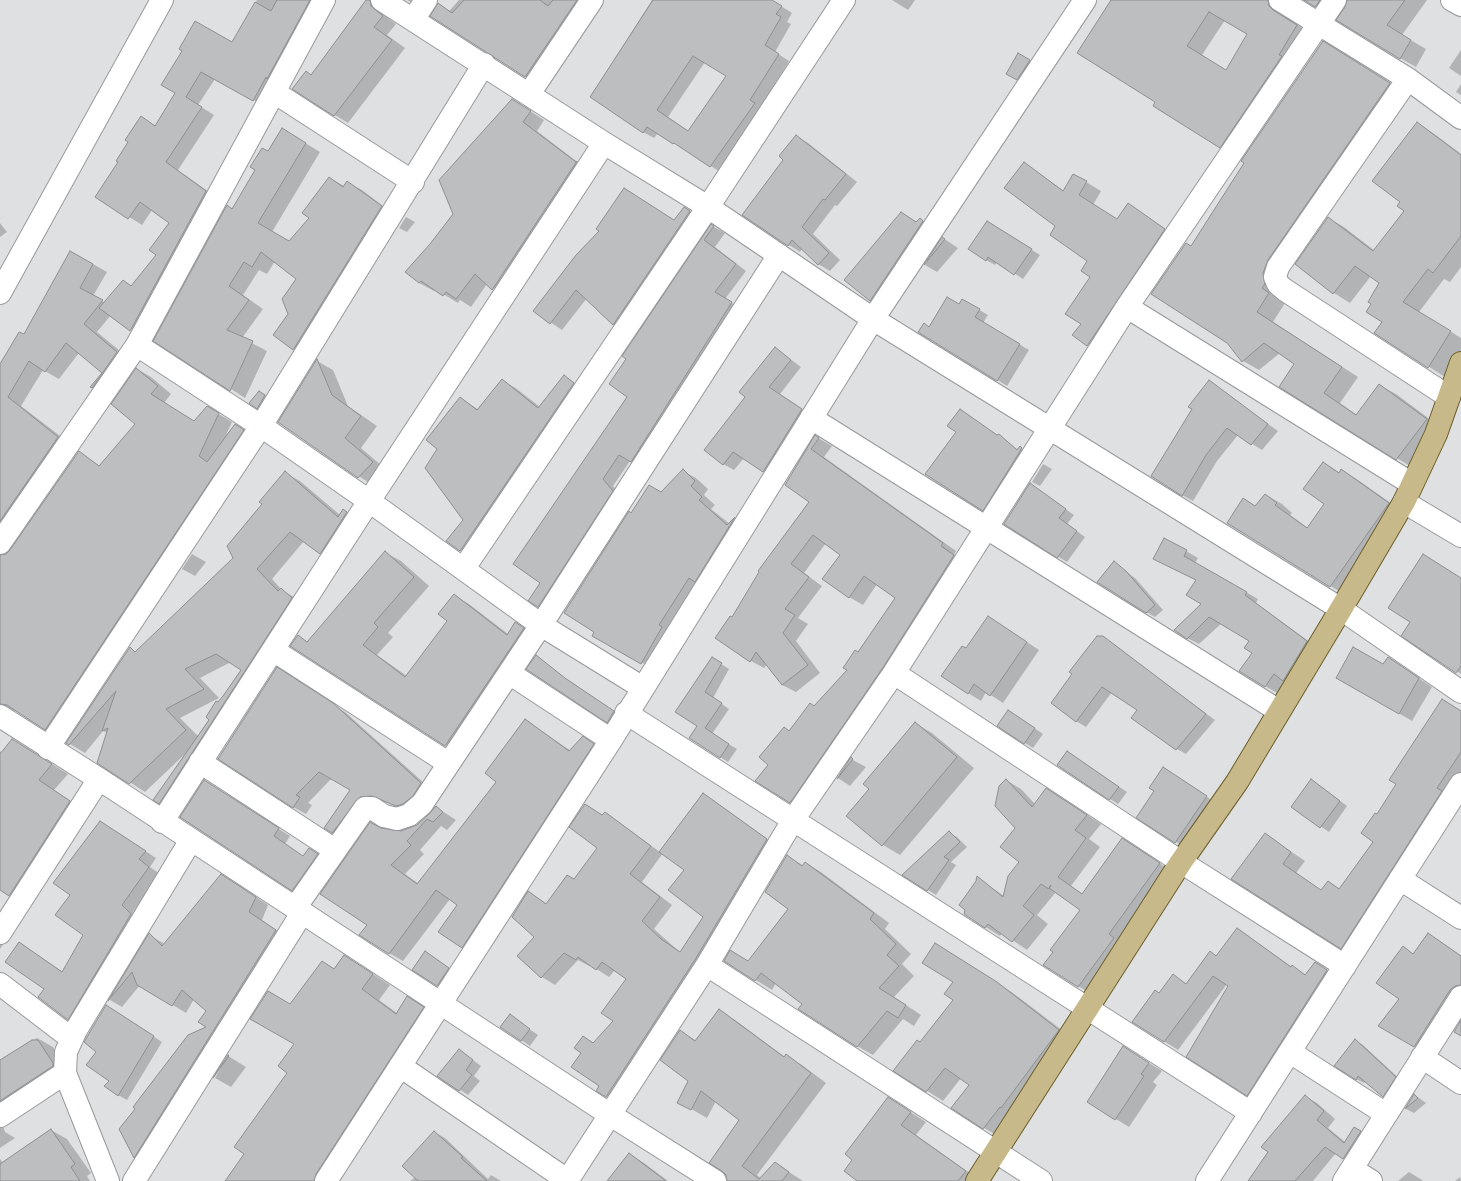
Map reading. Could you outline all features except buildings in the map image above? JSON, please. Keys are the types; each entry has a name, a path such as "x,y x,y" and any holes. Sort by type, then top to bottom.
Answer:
{"main road":[{"path":"977,1181 1181,862 1237,782 1341,609 1408,493 1436,434 1456,382"}],"street":[{"path":"0,293 162,0"},
{"path":"0,543 137,345 324,0"},
{"path":"382,0 484,64 604,143 708,207 873,319 1341,609 1461,692"},
{"path":"413,20 426,0"},
{"path":"529,94 592,0"},
{"path":"464,568 708,207 844,0"},
{"path":"326,1181 643,688 873,319 1086,0"},
{"path":"1280,0 1408,78 1461,118"},
{"path":"400,1066 567,1181 707,965 793,820 894,673 1127,307 1321,24 1335,0"},
{"path":"1452,0 1461,5"},
{"path":"48,748 261,426 484,64"},
{"path":"1408,78 1278,267 1275,277 1278,284 1285,290 1456,382"},
{"path":"274,92 412,182"},
{"path":"162,822 369,500 604,143"},
{"path":"134,1181 335,850 365,808 372,808 390,818 397,819 410,815 422,804 448,762 541,625 779,255"},
{"path":"1127,307 1408,493 1461,536"},
{"path":"137,345 261,426 369,500 541,625 643,688"},
{"path":"811,418 1279,712"},
{"path":"273,650 448,762"},
{"path":"509,673 610,740"},
{"path":"894,673 1181,862 1345,966"},
{"path":"626,713 1086,1009 1251,1113"},
{"path":"0,716 715,1181"},
{"path":"200,762 335,850"},
{"path":"0,934 8,901 99,779"},
{"path":"1207,1181 1461,784"},
{"path":"108,1181 65,1073 66,1052 72,1039 191,840"},
{"path":"1400,879 1461,918"},
{"path":"707,965 1041,1181"},
{"path":"0,984 72,1039"},
{"path":"1371,1181 1348,1175 1461,997"},
{"path":"1290,1052 1386,1114"},
{"path":"1422,1057 1461,1083"},
{"path":"0,1116 65,1073"}]}
